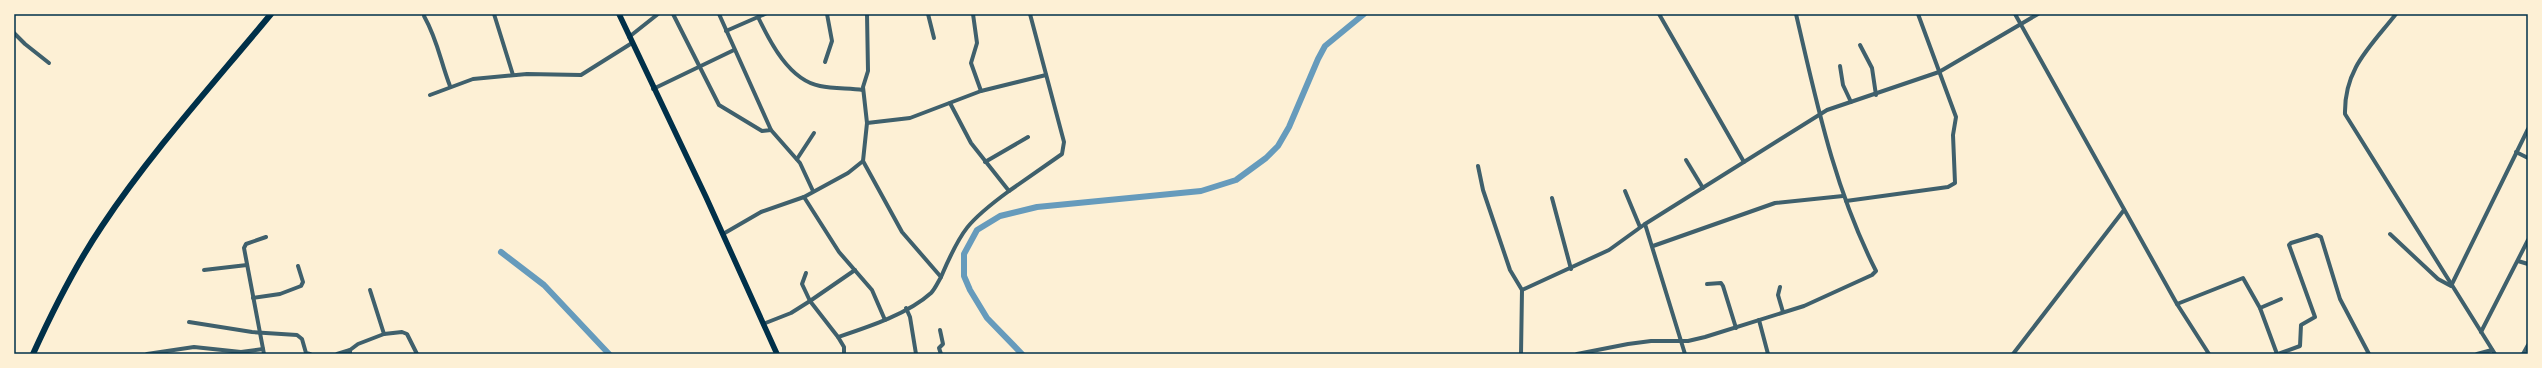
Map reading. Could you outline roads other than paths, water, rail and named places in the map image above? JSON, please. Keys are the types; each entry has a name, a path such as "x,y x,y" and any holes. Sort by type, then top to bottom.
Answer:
{"highway":[{"path":"33,354 64,290 115,208 190,112 271,14"}],"main road":[{"path":"619,14 777,354"}],"street":[{"path":"494,14 513,75"},
{"path":"629,36 658,14"},
{"path":"673,14 698,68 719,105 762,131 771,130"},
{"path":"719,14 771,130 797,159 813,190"},
{"path":"726,31 765,14"},
{"path":"825,62 832,41 827,14"},
{"path":"867,14 868,70 863,90 867,123 862,161 902,232 941,277"},
{"path":"928,14 934,38"},
{"path":"973,14 977,43 971,63 981,91"},
{"path":"838,337 885,320 932,292 964,230 973,218 1063,152 1064,142 1030,14"},
{"path":"1659,14 1744,162"},
{"path":"1577,354 1651,340 1681,341 1736,328 1824,298 1876,271 1862,244 1837,181 1796,14"},
{"path":"1846,201 1948,187 1955,183 1953,135 1956,116 1918,14"},
{"path":"2015,14 2177,304 2209,354"},
{"path":"1522,290 1571,269 1609,250 1640,227 1827,110 1876,95 1939,72 2020,23 2038,14"},
{"path":"2396,14 2351,72 2345,97 2345,114 2451,286 2495,354"},
{"path":"424,16 439,45 442,66 450,86"},
{"path":"758,17 775,50 802,78 819,86 863,90"},
{"path":"14,33 24,44 49,63"},
{"path":"430,95 468,79 513,75 581,75 632,43"},
{"path":"1860,45 1872,68 1876,95"},
{"path":"653,89 734,50"},
{"path":"1840,66 1841,80 1851,102"},
{"path":"867,123 903,119 981,91 1046,75"},
{"path":"950,103 968,137 985,162 1009,191"},
{"path":"2451,286 2528,130"},
{"path":"797,159 814,133"},
{"path":"985,162 1028,137"},
{"path":"2516,152 2528,158"},
{"path":"1686,160 1703,188"},
{"path":"722,234 761,212 804,197 813,190 848,173 862,161"},
{"path":"1478,166 1483,190 1510,270 1522,290 1521,354"},
{"path":"1625,191 1640,227"},
{"path":"1653,246 1775,203 1844,196"},
{"path":"804,197 839,252 872,290 885,320"},
{"path":"1552,198 1571,269"},
{"path":"2013,354 2124,210"},
{"path":"1645,224 1685,354"},
{"path":"2390,234 2438,279 2451,286"},
{"path":"2177,304 2243,278 2260,308 2277,354 2298,347 2301,343 2299,330 2301,325 2315,317 2290,246 2291,243 2317,235 2321,237 2340,300 2369,354"},
{"path":"147,354 171,353 194,347 241,352 264,352 244,245 266,237"},
{"path":"2481,332 2528,240"},
{"path":"2518,261 2528,264"},
{"path":"204,270 247,265"},
{"path":"253,298 283,293 301,286 302,282 298,266"},
{"path":"763,324 791,312 810,301 855,270"},
{"path":"806,273 802,284 810,301 838,337 844,347 844,354"},
{"path":"1708,284 1721,283 1723,286 1736,328"},
{"path":"1780,287 1778,295 1783,312"},
{"path":"370,290 384,334"},
{"path":"2260,308 2281,299"},
{"path":"906,308 910,317 916,354"},
{"path":"1758,320 1768,354"},
{"path":"189,322 260,333 297,335 302,339 306,353 310,354"},
{"path":"940,330 943,344 939,348 941,354"},
{"path":"337,354 350,352 358,344 384,334 402,332 407,334 417,354"},
{"path":"2523,354 2528,345"},
{"path":"2477,354 2492,350"}],"waterway":[{"path":"1022,354 987,318 970,290 964,276 964,254 977,230 1000,216 1037,207 1201,191 1236,180 1266,158 1278,146 1289,127 1325,46 1364,14"},
{"path":"501,252 544,285 609,354"}]}
